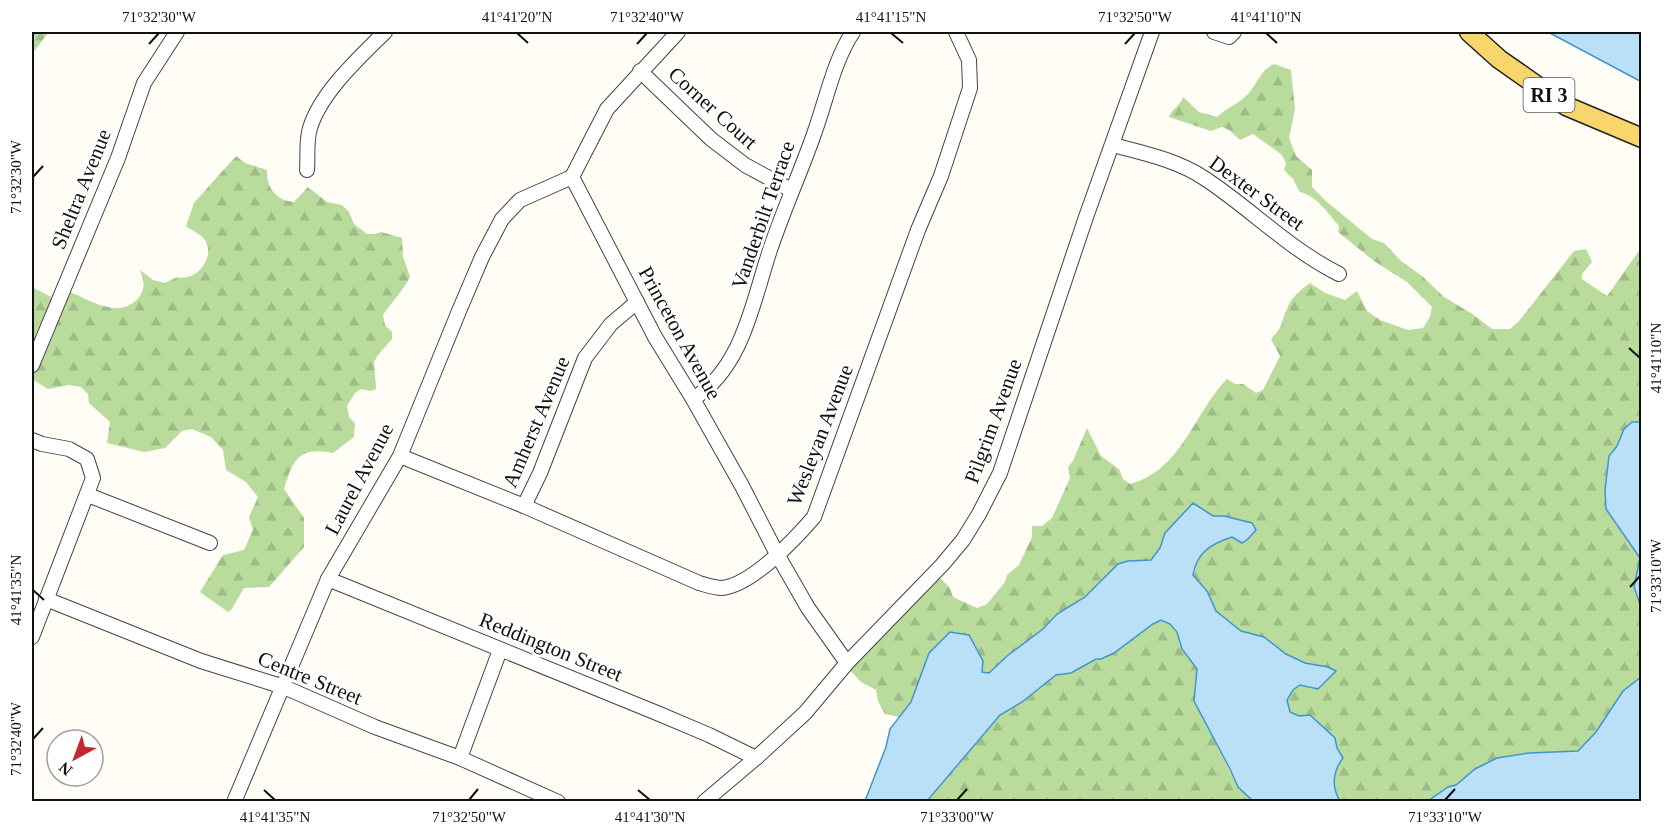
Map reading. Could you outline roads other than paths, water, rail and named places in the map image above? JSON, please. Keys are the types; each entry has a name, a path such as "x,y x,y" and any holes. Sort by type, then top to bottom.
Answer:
{"main road":[{"name":"RI 3","path":"1469,32 1499,59 1568,107 1641,138"}],"street":[{"name":"Sheltra Avenue","path":"32,365 118,158 144,83 177,32"},
{"path":"307,170 309,129 324,99 385,32"},
{"path":"572,177 607,109 678,32"},
{"name":"Vanderbilt Terrace","path":"693,399 708,390 733,357 750,315 791,190 833,77 853,32"},
{"name":"Wesleyan Avenue","path":"400,456 524,506 689,579 722,588 749,578 793,541 814,517 918,230 941,176 970,88 969,60 956,32"},
{"name":"Pilgrim Avenue","path":"704,801 805,713 847,663 949,557 963,540 984,504 1000,473 1086,217 1152,32"},
{"path":"1214,32 1229,37 1234,32"},
{"name":"Corner Court","path":"640,71 711,139 744,165 791,190"},
{"name":"Dexter Street","path":"1113,145 1154,156 1202,176 1286,240 1321,265 1339,274"},
{"name":"Princeton Avenue","path":"572,177 655,338 693,399 777,554 808,608 847,663"},
{"name":"Laurel Avenue","path":"234,801 328,579 400,456 459,310 502,219 520,200 572,177"},
{"name":"Amherst Avenue","path":"524,506 540,473 585,358 611,324 637,302"},
{"path":"32,440 69,449 87,459 93,478 32,636"},
{"path":"88,495 210,543"},
{"name":"Reddington Street","path":"328,579 668,717 756,758"},
{"name":"Centre Street","path":"46,599 201,661 284,687 375,727 460,758 558,801"},
{"path":"460,758 500,650"}],"water":[{"path":"1548,32 1641,32 1641,81 1638,80"},
{"path":"1632,422 1641,422 1641,607 1634,587 1640,558 1606,509 1605,490 1609,456 1617,446 1624,429"},
{"path":"1193,503 1213,516 1224,516 1252,523 1256,530 1242,543 1232,537 1211,546 1198,560 1193,575 1207,591 1216,611 1241,631 1264,637 1286,654 1305,663 1328,667 1336,671 1318,689 1300,685 1293,690 1287,700 1290,712 1299,716 1310,715 1335,738 1337,748 1343,758 1334,779 1335,790 1340,801 1253,801 1238,787 1194,701 1197,669 1182,649 1177,632 1170,624 1161,620 1114,653 1096,659 1071,673 1056,675 1022,702 1000,715 927,801 865,801 886,747 890,729 911,702 929,653 950,632 969,635 983,661 982,672 989,673 1007,656 1043,629 1057,614 1085,597 1118,564 1151,560 1160,548 1165,533"},
{"path":"1641,677 1641,801 1428,801 1448,787 1456,785 1475,769 1497,758 1529,753 1578,751 1596,732 1623,691"}]}
